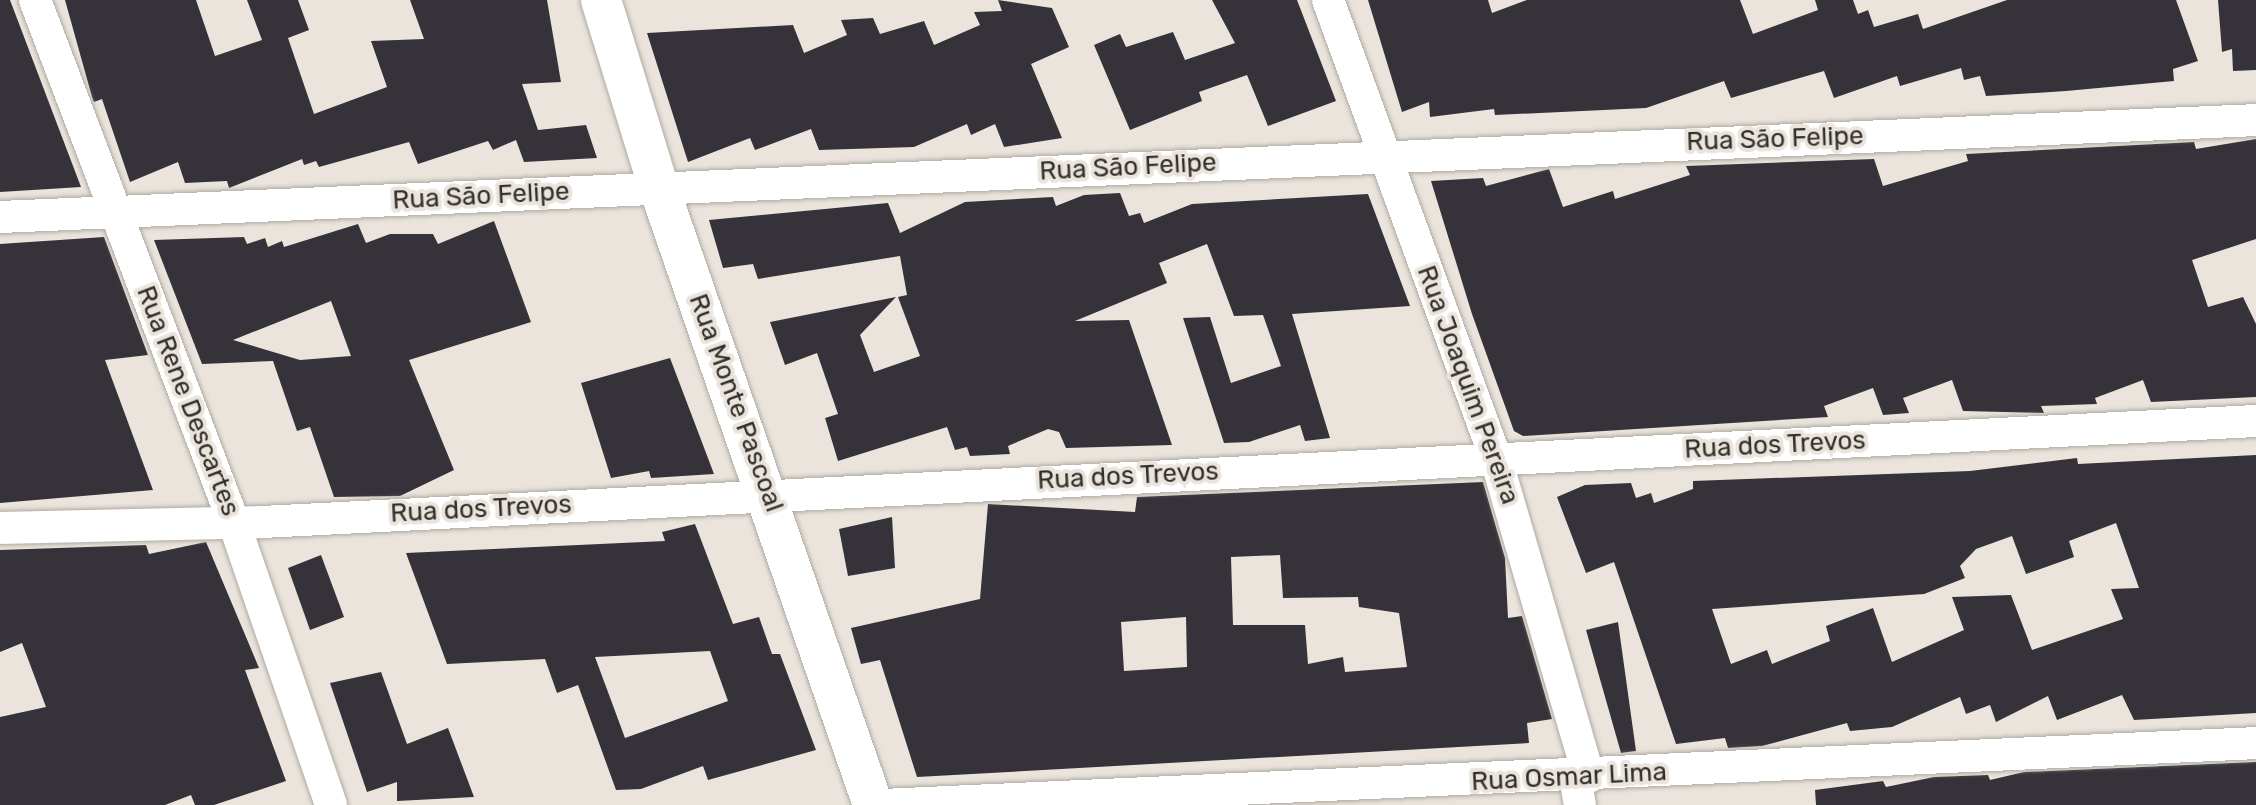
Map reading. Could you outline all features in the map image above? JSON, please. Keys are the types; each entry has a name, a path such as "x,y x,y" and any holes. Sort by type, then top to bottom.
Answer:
{"street":[{"name":"Rua Rene Descartes","path":"35,0 234,523 331,805"},
{"name":"Rua Monte Pascoal","path":"601,0 659,188 769,492 873,805"},
{"name":"Rua Joaquim Pereira","path":"1328,0 1496,459 1581,786"},
{"name":"Rua São Felipe","path":"0,217 1385,155 2256,120"},
{"name":"Rua dos Trevos","path":"0,528 234,523 769,492 2256,421"},
{"name":"Rua Osmar Lima","path":"882,805 1581,786 2256,743"}],"building":[{"path":"0,0 10,0 81,187 0,192"},
{"path":"65,0 196,0 215,56 262,40 247,0 298,0 309,30 288,38 314,114 387,87 371,41 424,39 410,0 547,0 561,82 522,84 538,130 586,125 597,158 524,162 516,140 493,150 488,141 418,164 409,142 319,167 316,161 304,165 302,159 229,188 227,181 185,183 178,162 130,182 102,99 94,102 92,97"},
{"path":"998,0 1052,8 1069,47 1031,64 1062,138 1004,147 995,124 971,135 967,124 914,147 819,150 811,129 755,150 750,138 688,162 647,33 793,25 804,53 847,35 841,20 873,18 880,34 924,21 934,45 980,25 974,12 1002,11"},
{"path":"1212,0 1297,0 1336,101 1268,126 1247,75 1199,92 1202,101 1130,130 1094,45 1120,34 1126,47 1173,32 1185,60 1235,43"},
{"path":"1368,0 1488,0 1492,13 1527,0 1740,0 1753,34 1818,10 1815,0 1853,0 1858,14 1868,10 1874,27 1918,14 1923,29 2007,0 2176,0 2198,61 2173,69 2174,81 2066,91 1986,96 1980,76 1964,80 1961,68 1900,86 1897,76 1834,98 1824,71 1731,98 1724,81 1646,108 1495,115 1494,109 1430,117 1429,102 1402,112"},
{"path":"2218,0 2256,0 2256,70 2233,71 2232,49 2222,52"},
{"path":"2256,139 2256,239 2192,260 2208,307 2243,297 2256,324 2256,397 2151,402 2143,380 2095,398 2097,404 2041,406 2044,413 1963,411 1952,380 1903,398 1909,413 1883,415 1873,388 1824,406 1828,417 1523,436 1514,431 1472,314 1431,181 1483,178 1486,186 1549,169 1563,207 1613,191 1615,199 1690,175 1686,166 1874,159 1883,186 1968,161 1966,154 2194,142 2196,149"},
{"path":"1120,193 1129,216 1140,213 1144,223 1192,204 1368,194 1410,306 1292,314 1330,438 1305,441 1300,425 1249,442 1224,443 1183,318 1210,317 1231,383 1281,366 1263,315 1234,316 1207,244 1159,263 1167,283 1075,321 1129,320 1172,445 1066,448 1059,432 1048,429 1008,446 1010,454 970,456 967,447 955,450 947,427 838,461 825,418 838,414 817,353 785,365 770,322 896,297 860,335 874,372 920,356 898,297 907,295 900,256 758,279 753,264 723,268 709,220 888,203 900,233 965,202 1053,197 1056,206 1084,195"},
{"path":"494,221 531,322 409,360 454,470 400,496 334,497 310,427 297,431 273,361 202,364 154,240 244,237 247,244 265,238 268,247 282,241 284,247 358,224 366,243 390,234 433,234 438,244","holes":["331,301 351,356 300,360 233,340"]},
{"path":"104,237 148,355 105,360 153,490 0,503 0,244"},
{"path":"670,358 714,474 651,478 649,471 611,478 581,383"},
{"path":"2256,455 2256,713 2134,720 2122,695 2057,720 2048,696 1996,722 1990,705 1966,714 1960,697 1892,727 1850,731 1847,723 1762,746 1728,748 1725,738 1676,744 1614,562 1586,573 1557,497 1585,485 1631,483 1636,498 1651,493 1654,503 1693,489 1693,481 1970,471 2077,458 2078,464","holes":["2116,523 2139,588 2111,589 2123,619 2032,650 2011,595 1952,597 1964,630 1892,662 1873,608 1826,626 1830,641 1772,664 1767,650 1731,664 1712,609 1924,594 1965,578 1960,566 1976,549 2012,536 2026,574 2074,557 2069,541"]},
{"path":"1483,482 1505,558 1508,618 1522,616 1552,719 1527,723 1529,743 917,777 880,660 861,664 851,628 980,599 988,504 1135,512 1137,497","holes":["1280,555 1283,598 1358,597 1359,607 1399,613 1407,667 1345,672 1343,657 1308,664 1305,625 1233,625 1231,557","1186,617 1187,667 1124,671 1121,622"]},
{"path":"892,517 895,568 848,576 839,529"},
{"path":"695,524 733,624 759,617 772,654 780,654 816,750 708,780 703,766 641,789 616,790 578,685 557,693 545,659 447,664 406,553 665,541 662,532","holes":["710,651 728,701 625,738 595,657"]},
{"path":"206,542 259,668 245,670 286,781 214,805 195,805 191,795 165,805 0,805 0,717 46,707 22,643 0,652 0,550 146,545 149,554"},
{"path":"321,555 344,617 310,630 288,568"},
{"path":"1618,622 1636,751 1621,753 1586,630"},
{"path":"381,672 407,744 448,728 474,797 397,801 397,782 367,792 330,683"},
{"path":"2256,762 2256,805 1816,805 1815,790 1883,781 1886,787 1934,777 1988,775 1990,780 2024,772"}]}
